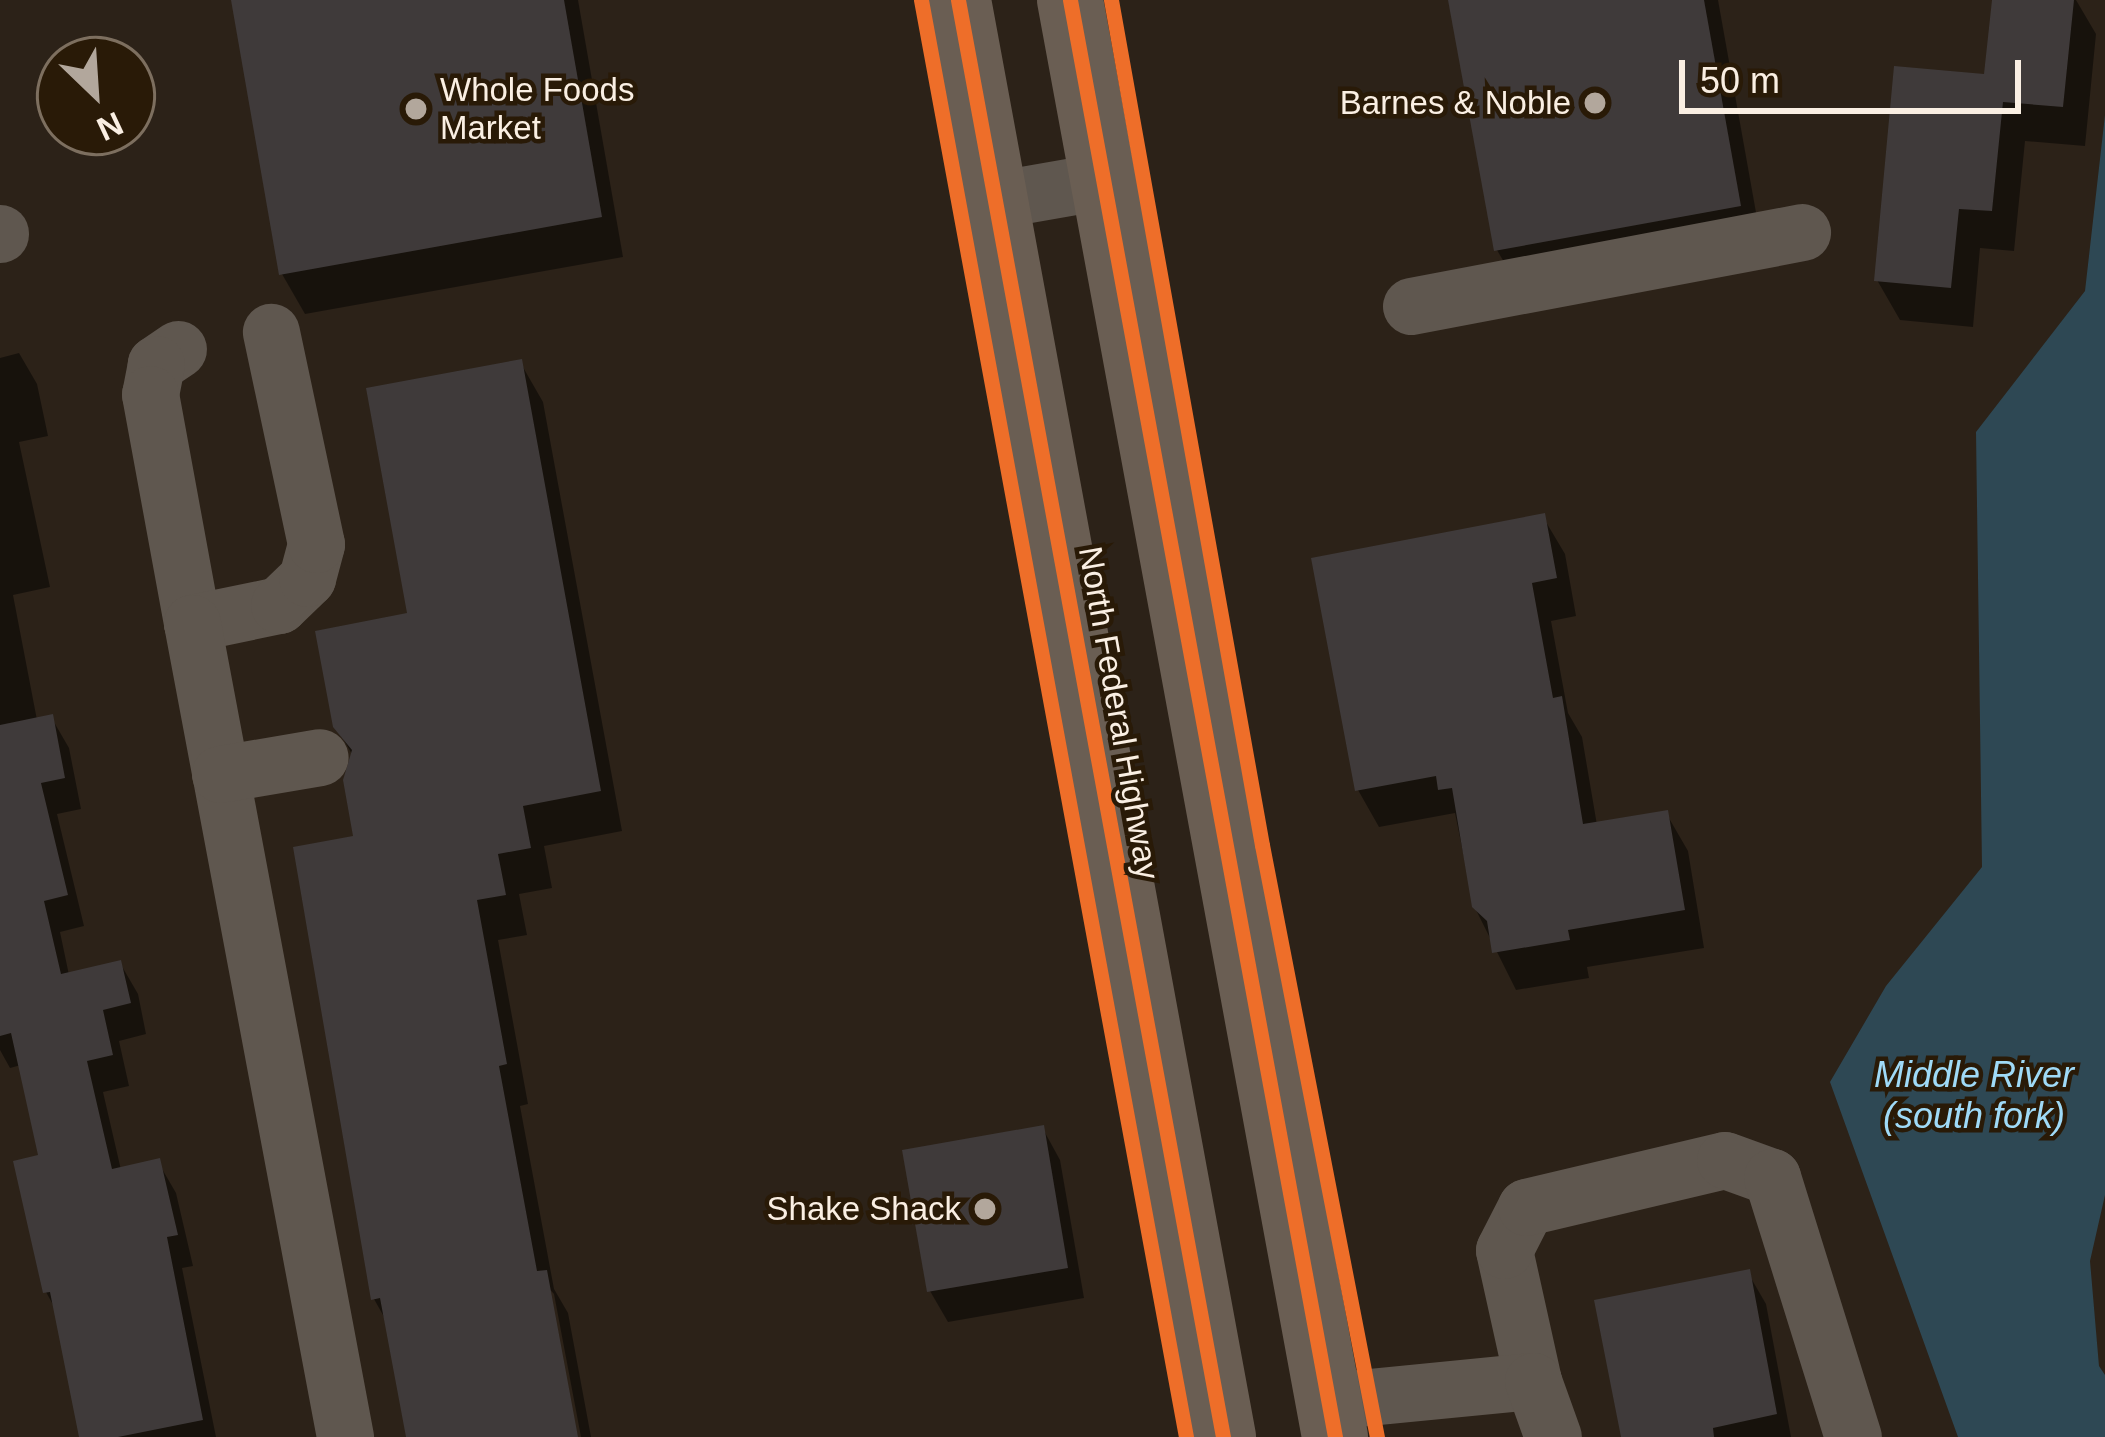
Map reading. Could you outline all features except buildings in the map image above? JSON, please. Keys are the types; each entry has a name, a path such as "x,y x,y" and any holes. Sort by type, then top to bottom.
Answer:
{"main road":[{"name":"North Federal Highway","path":"958,0 1223,1437"},
{"path":"1070,0 1331,1419"}],"street":[{"path":"994,200 1103,182"},
{"path":"1411,306 1802,232"},
{"path":"192,623 279,605 307,578 316,544 272,332"},
{"path":"178,349 156,364 151,394 345,1437"},
{"path":"220,774 320,757"},
{"path":"1553,1437 1533,1381 1504,1250 1526,1207 1725,1160 1772,1177 1853,1437"},
{"path":"1331,1419 1533,1381"}],"water":[{"name":"Middle River (south fork)","path":"2105,115 2105,1195 2090,1261 2099,1366 2105,1375 2105,1437 1958,1437 1830,1082 1886,986 1982,867 1976,432 2085,291"}],"cycle path":[{"path":"921,0 1186,1437"},
{"path":"958,0 1223,1437"},
{"path":"1070,0 1335,1437"},
{"path":"1111,0 1262,845 1377,1437"}],"place":[{"name":"Barnes & Noble","path":"1595,103"},
{"name":"Whole Foods Market","path":"416,109"},
{"name":"Shake Shack","path":"985,1209"}]}
